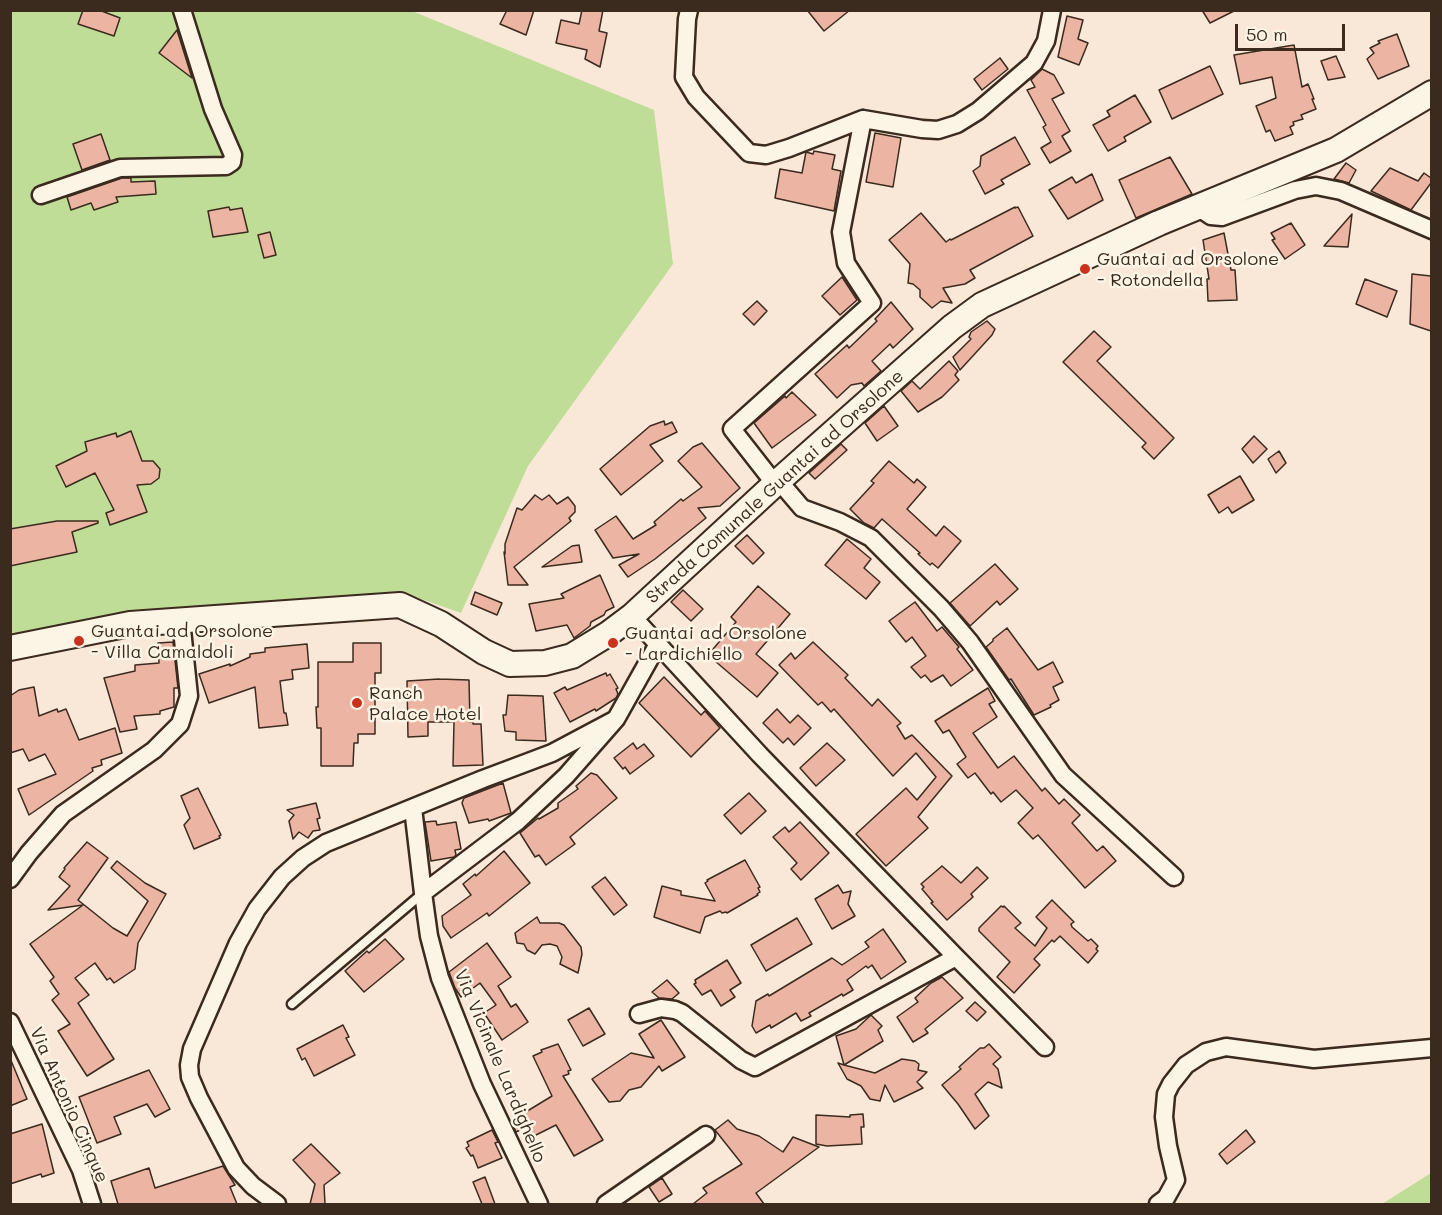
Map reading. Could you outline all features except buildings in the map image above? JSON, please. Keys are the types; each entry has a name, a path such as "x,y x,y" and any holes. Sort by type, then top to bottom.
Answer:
{"street":[{"path":"41,195 120,168 226,166 232,162 233,155 213,109 182,10"},
{"path":"689,10 684,77 696,97 749,153 766,155 863,119 938,130 957,124 978,111 1034,63 1046,41 1052,10"},
{"name":"Strada Comunale Guantai ad Orsolone","path":"10,648 130,624 400,605 441,624 484,652 510,664 545,663 572,656 632,616 777,482 952,327 982,305 1159,223 1336,150 1431,93"},
{"path":"863,119 841,232 846,263 872,303 732,429 802,508 840,522 871,538 941,608 970,642 1063,775 1174,877"},
{"path":"1199,208 1211,216 1222,217 1295,190 1316,186 1341,191 1431,230"},
{"path":"632,616 760,755 1045,1047"},
{"path":"10,879 63,814 154,750 180,724 189,696 182,620"},
{"path":"423,893 518,821 566,776 616,718 658,644"},
{"path":"277,1204 253,1186 236,1167 190,1077 189,1065 192,1049 238,942 258,909 282,877 303,858 326,843 474,782 552,753 616,718"},
{"name":"Via Vicinale Lardighello","path":"413,808 429,936 440,978 482,1084 539,1204"},
{"path":"639,1014 661,1008 682,1013 741,1060 755,1067 956,957"},
{"name":"Via Antonio Cinque","path":"10,1022 81,1170 92,1204"},
{"path":"1158,1204 1166,1198 1176,1180 1164,1117 1166,1094 1186,1065 1206,1052 1226,1047 1314,1059 1431,1048"},
{"path":"606,1204 706,1135"}],"lane":[{"path":"292,1004 423,893"}],"green space":[{"path":"10,11 412,11 654,110 673,264 528,466 461,613 404,593 106,615 11,636"},
{"path":"1431,1173 1431,1204 1382,1204"}],"place":[{"name":"Guantai ad Orsolone - Rotondella","path":"1085,269"},
{"name":"Guantai ad Orsolone - Villa Camaldoli","path":"79,641"},
{"name":"Guantai ad Orsolone - Lardichiello","path":"613,643"},
{"name":"Ranch Palace Hotel","path":"357,703"}]}
